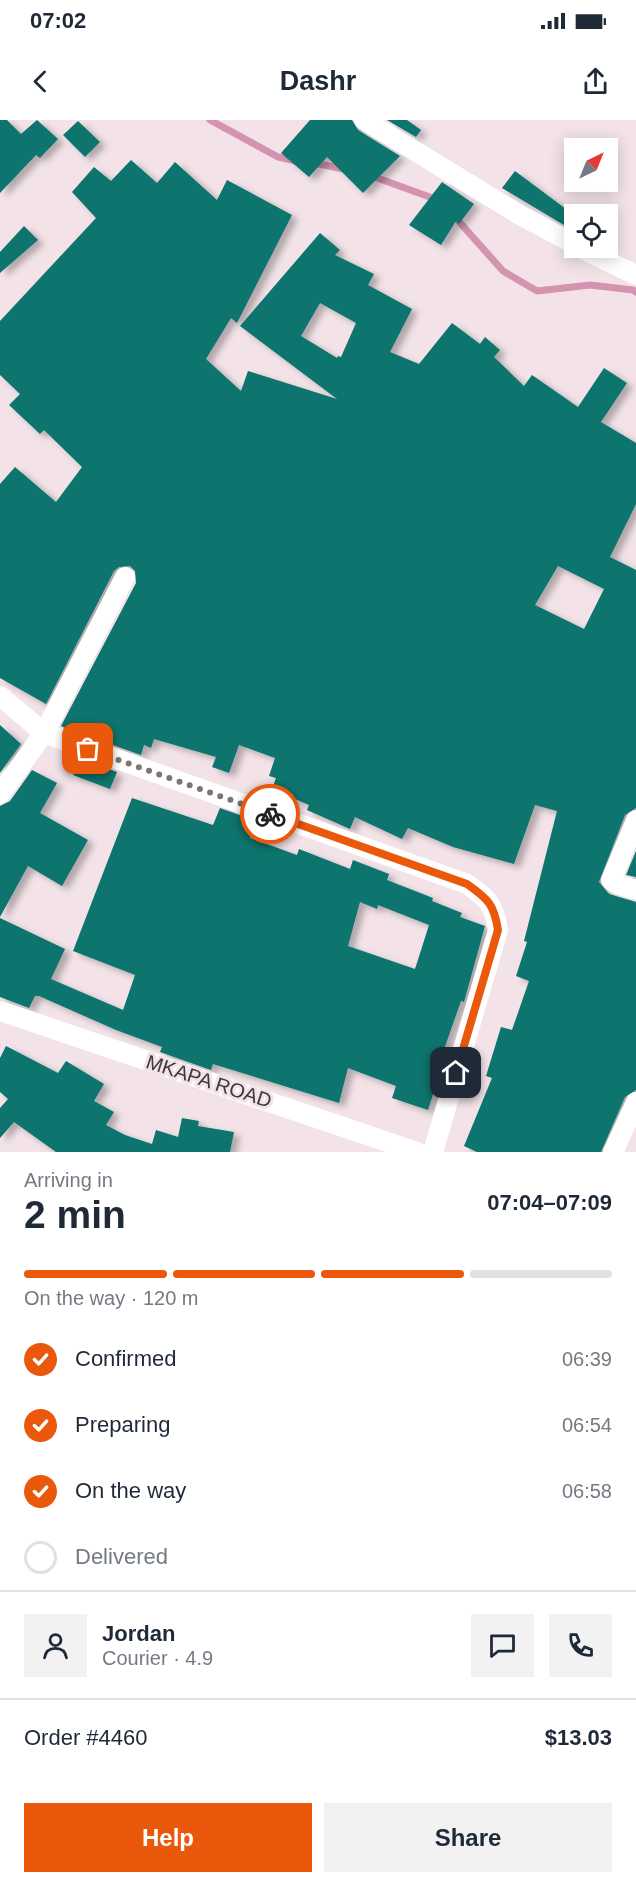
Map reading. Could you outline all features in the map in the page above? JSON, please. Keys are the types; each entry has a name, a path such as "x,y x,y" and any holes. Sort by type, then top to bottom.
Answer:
{"street":[{"path":"364,120 520,215 564,239"},
{"path":"601,258 636,275"},
{"path":"0,794 44,733 125,576"},
{"path":"0,696 44,733 467,884 483,895 495,908 498,930 433,1152"},
{"path":"636,820 611,880 616,884 636,890"},
{"name":"MKAPA ROAD","path":"0,1011 417,1152"},
{"path":"613,1152 636,1102"}],"building":[{"path":"0,120 7,120 21,134 37,120 58,139 40,158 36,155 0,193"},
{"path":"310,120 352,120 358,130 400,156 363,193 327,157 309,177 281,153"},
{"path":"387,120 407,120 421,130 416,137"},
{"path":"78,121 100,142 85,157 63,135"},
{"path":"131,160 157,183 175,162 217,200 227,180 292,215 237,323 231,318 206,359 241,391 248,371 337,399 240,326 320,233 340,250 335,255 374,274 368,285 412,309 390,352 419,364 452,323 480,344 485,337 500,350 494,357 524,386 532,375 578,407 604,368 627,383 601,422 636,443 636,504 610,557 636,570 636,808 625,815 599,882 609,894 636,902 636,1090 625,1097 601,1152 477,1152 464,1146 492,1078 486,1076 501,1027 512,1030 529,981 516,976 527,942 524,941 557,811 535,805 514,864 453,847 408,828 402,839 355,817 350,829 307,810 309,805 272,789 276,778 269,776 275,758 239,745 229,773 212,767 216,757 154,739 151,748 144,745 141,755 61,726 136,583 135,571 130,566 119,567 114,571 46,704 0,678 0,484 15,467 56,502 82,467 44,430 40,434 9,405 20,394 0,375 0,321 96,218 72,192 94,167 111,181","holes":["320,303 356,323 341,357 337,358 301,336","558,566 604,589 584,629 535,605"]},
{"path":"515,171 564,208 564,225 502,188"},
{"path":"442,182 474,204 459,224 456,221 441,245 409,225"},
{"path":"24,226 38,240 0,273 0,252"},
{"path":"0,725 21,744 0,773"},
{"path":"80,758 117,772 110,789 73,775"},
{"path":"32,770 57,783 40,813 88,840 62,886 28,866 0,917 0,806 10,801"},
{"path":"132,798 213,825 220,808 256,821 250,838 297,855 299,849 350,869 353,860 389,874 387,880 433,898 432,901 462,913 460,917 485,926 464,1002 461,1001 434,1078 438,1079 428,1110 392,1098 396,1086 348,1068 339,1103 213,1064 211,1070 160,1052 162,1047 116,1030 39,996 35,996 29,1008 0,997 0,918 65,949 51,979 123,1010 135,975 73,951","holes":["360,902 377,909 378,905 429,925 415,969 348,946"]},
{"path":"636,851 636,877 626,875"},
{"path":"6,1046 58,1073 66,1061 104,1084 94,1101 114,1112 106,1125 125,1135 152,1144 156,1130 178,1137 182,1118 199,1121 198,1126 234,1132 230,1152 56,1152 14,1122 0,1138 0,1108 8,1099 0,1092 0,1058"}],"waterway":[{"path":"210,120 278,157 297,161"},
{"path":"314,163 344,169"},
{"path":"369,175 438,200"},
{"path":"454,216 503,271 537,291 590,285 636,292"}],"way so far":[{"path":"88,749 270,814"}],"route":[{"path":"270,814 467,884 483,895 495,908 498,930 456,1073"}]}
